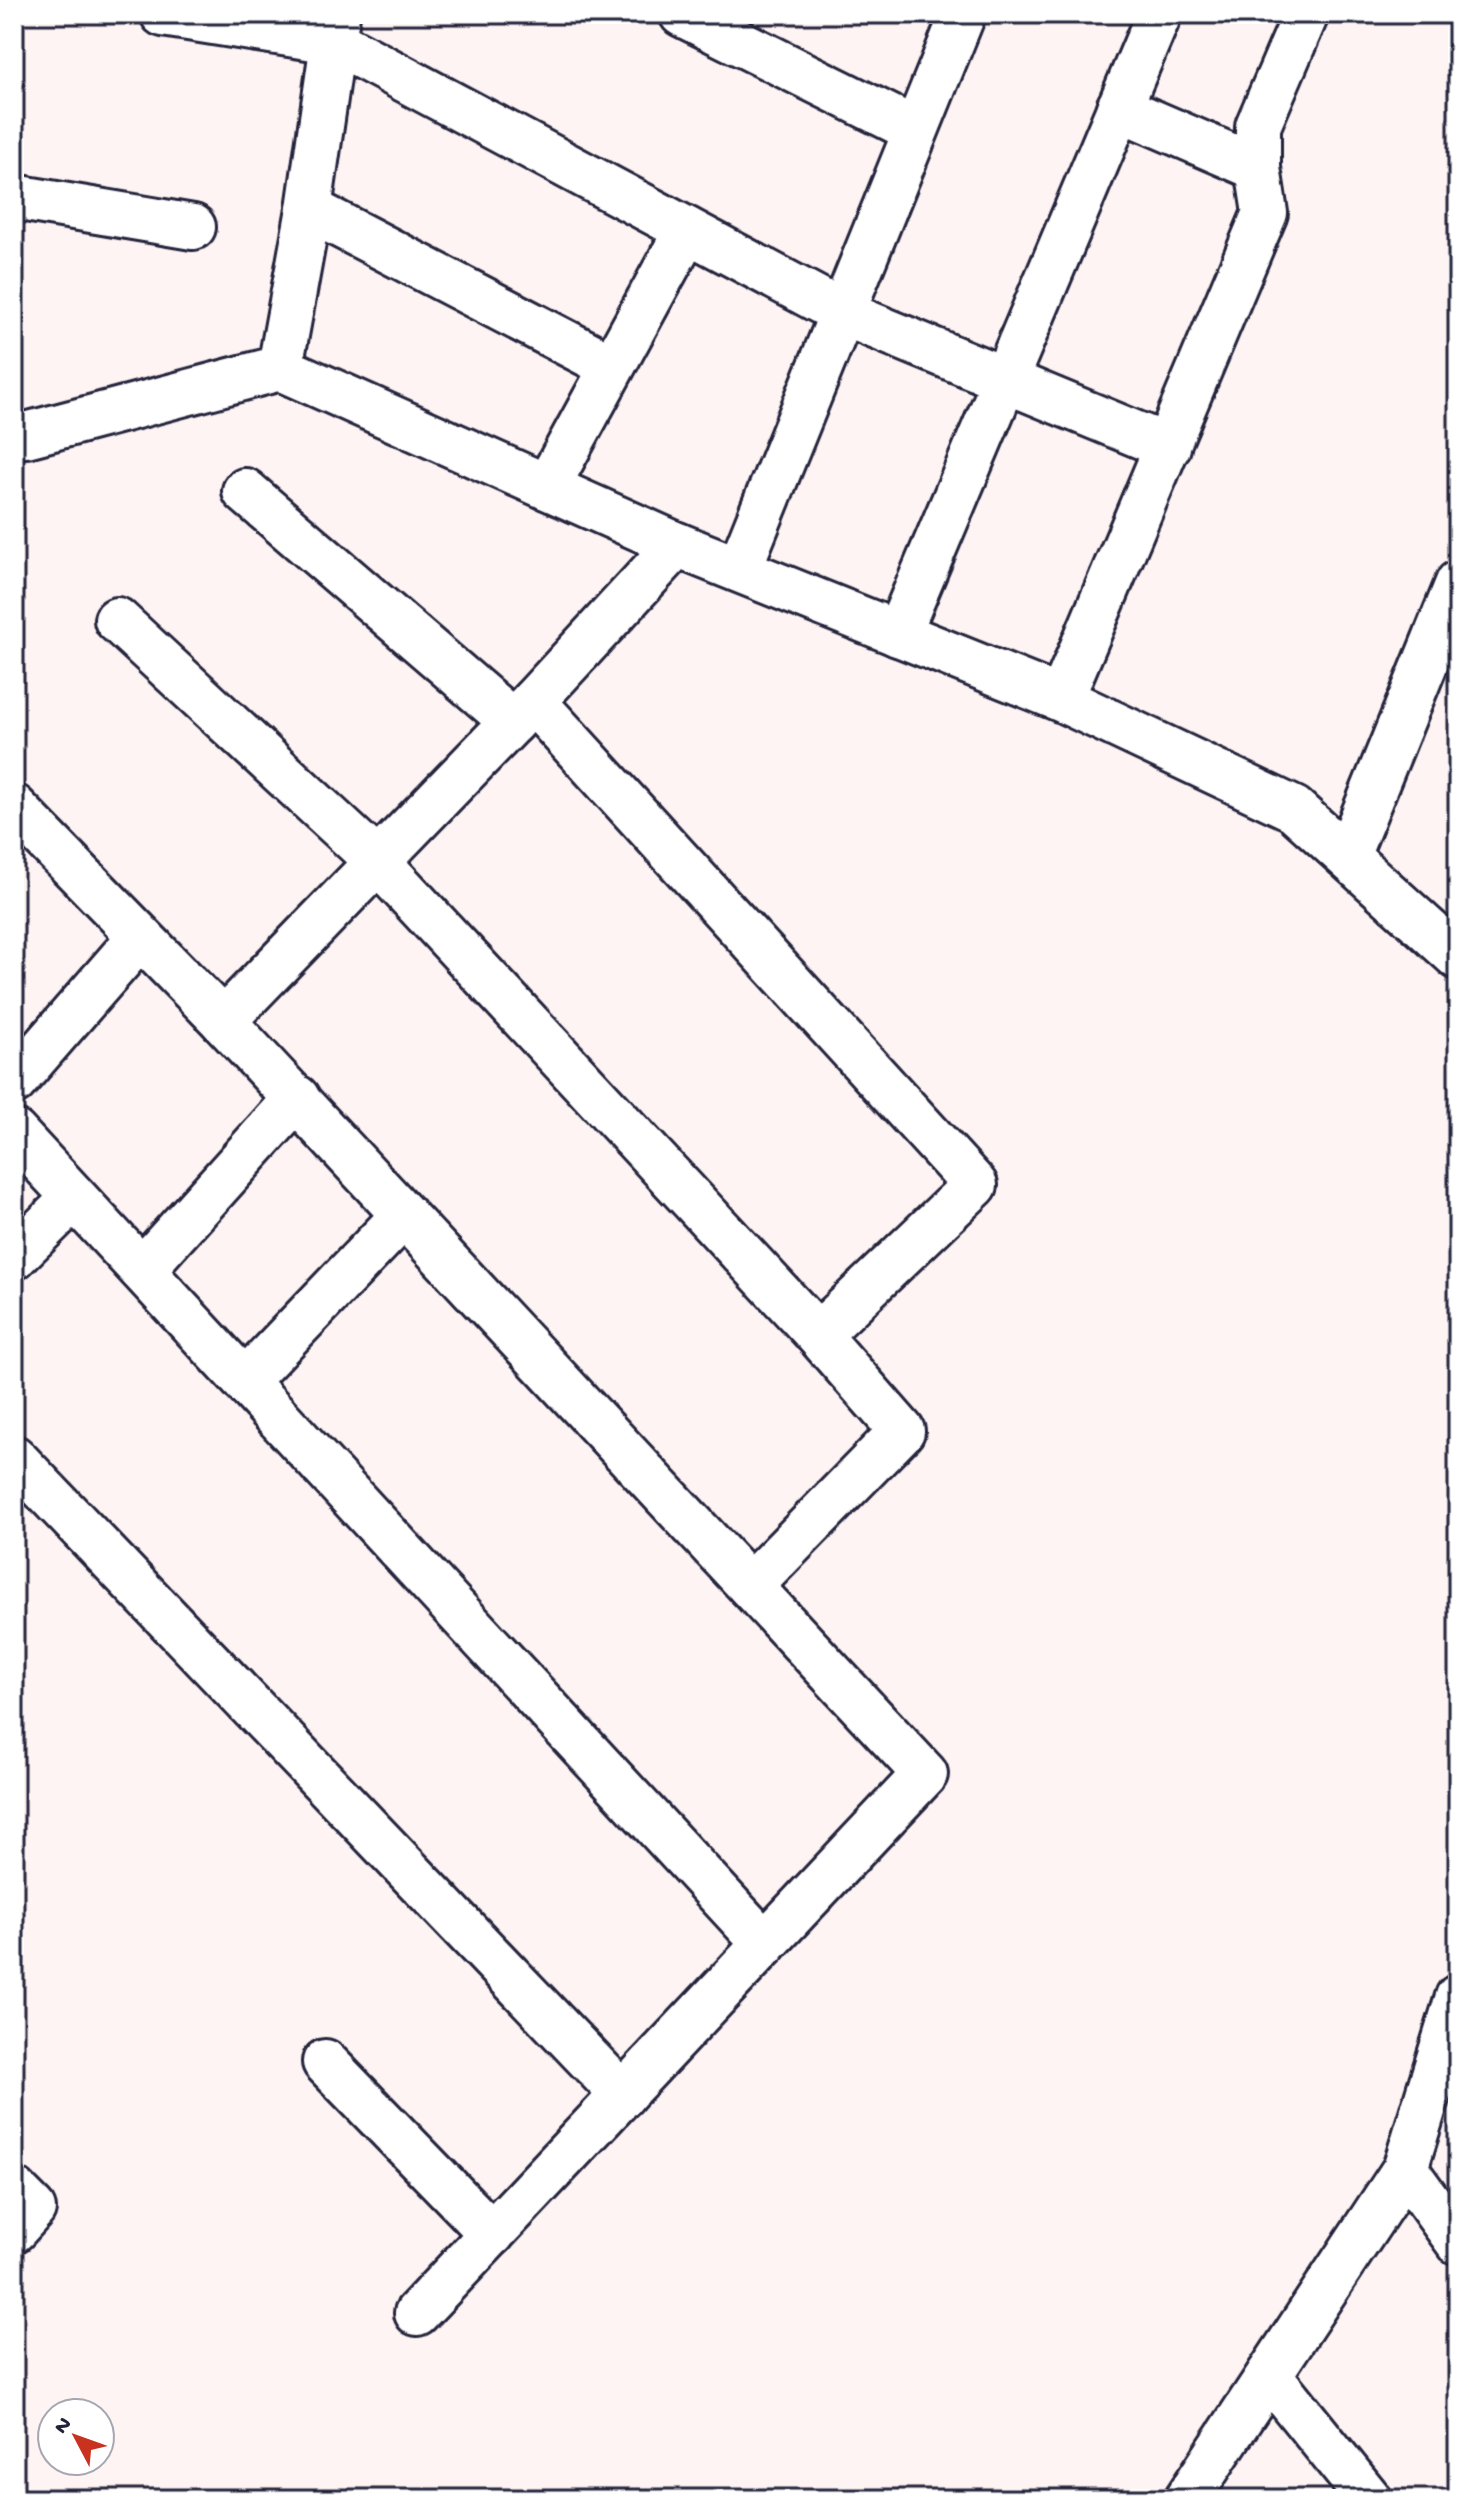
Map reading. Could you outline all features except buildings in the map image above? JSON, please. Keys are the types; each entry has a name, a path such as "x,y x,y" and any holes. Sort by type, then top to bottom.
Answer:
{"street":[{"path":"163,14 335,28 687,230 843,313 1168,447"},
{"path":"682,14 915,130"},
{"path":"739,569 963,14"},
{"path":"898,634 1159,14"},
{"path":"1061,699 1265,213 1258,168 1258,126 1306,14"},
{"path":"280,368 309,209 335,28"},
{"path":"1119,108 1258,168"},
{"path":"14,197 193,227"},
{"path":"309,209 611,366"},
{"path":"547,487 687,230"},
{"path":"14,433 26,435 280,368 677,545 1061,699 1294,809 1458,957"},
{"path":"245,491 523,711 975,1185 818,1335"},
{"path":"223,1021 523,711 677,545"},
{"path":"1347,856 1458,583"},
{"path":"117,620 378,862 818,1335 902,1431 750,1586"},
{"path":"14,807 297,1098 403,1216 925,1774 417,2313"},
{"path":"14,1082 140,937"},
{"path":"142,1270 297,1098"},
{"path":"14,1132 765,1944"},
{"path":"14,1257 74,1198"},
{"path":"245,1381 403,1216"},
{"path":"14,1458 623,2095"},
{"path":"1187,2499 1405,2169 1458,1997"},
{"path":"325,2062 492,2234"},
{"path":"1405,2169 1458,2242"},
{"path":"14,2190 33,2209 14,2230"},
{"path":"1269,2375 1369,2499"}]}
